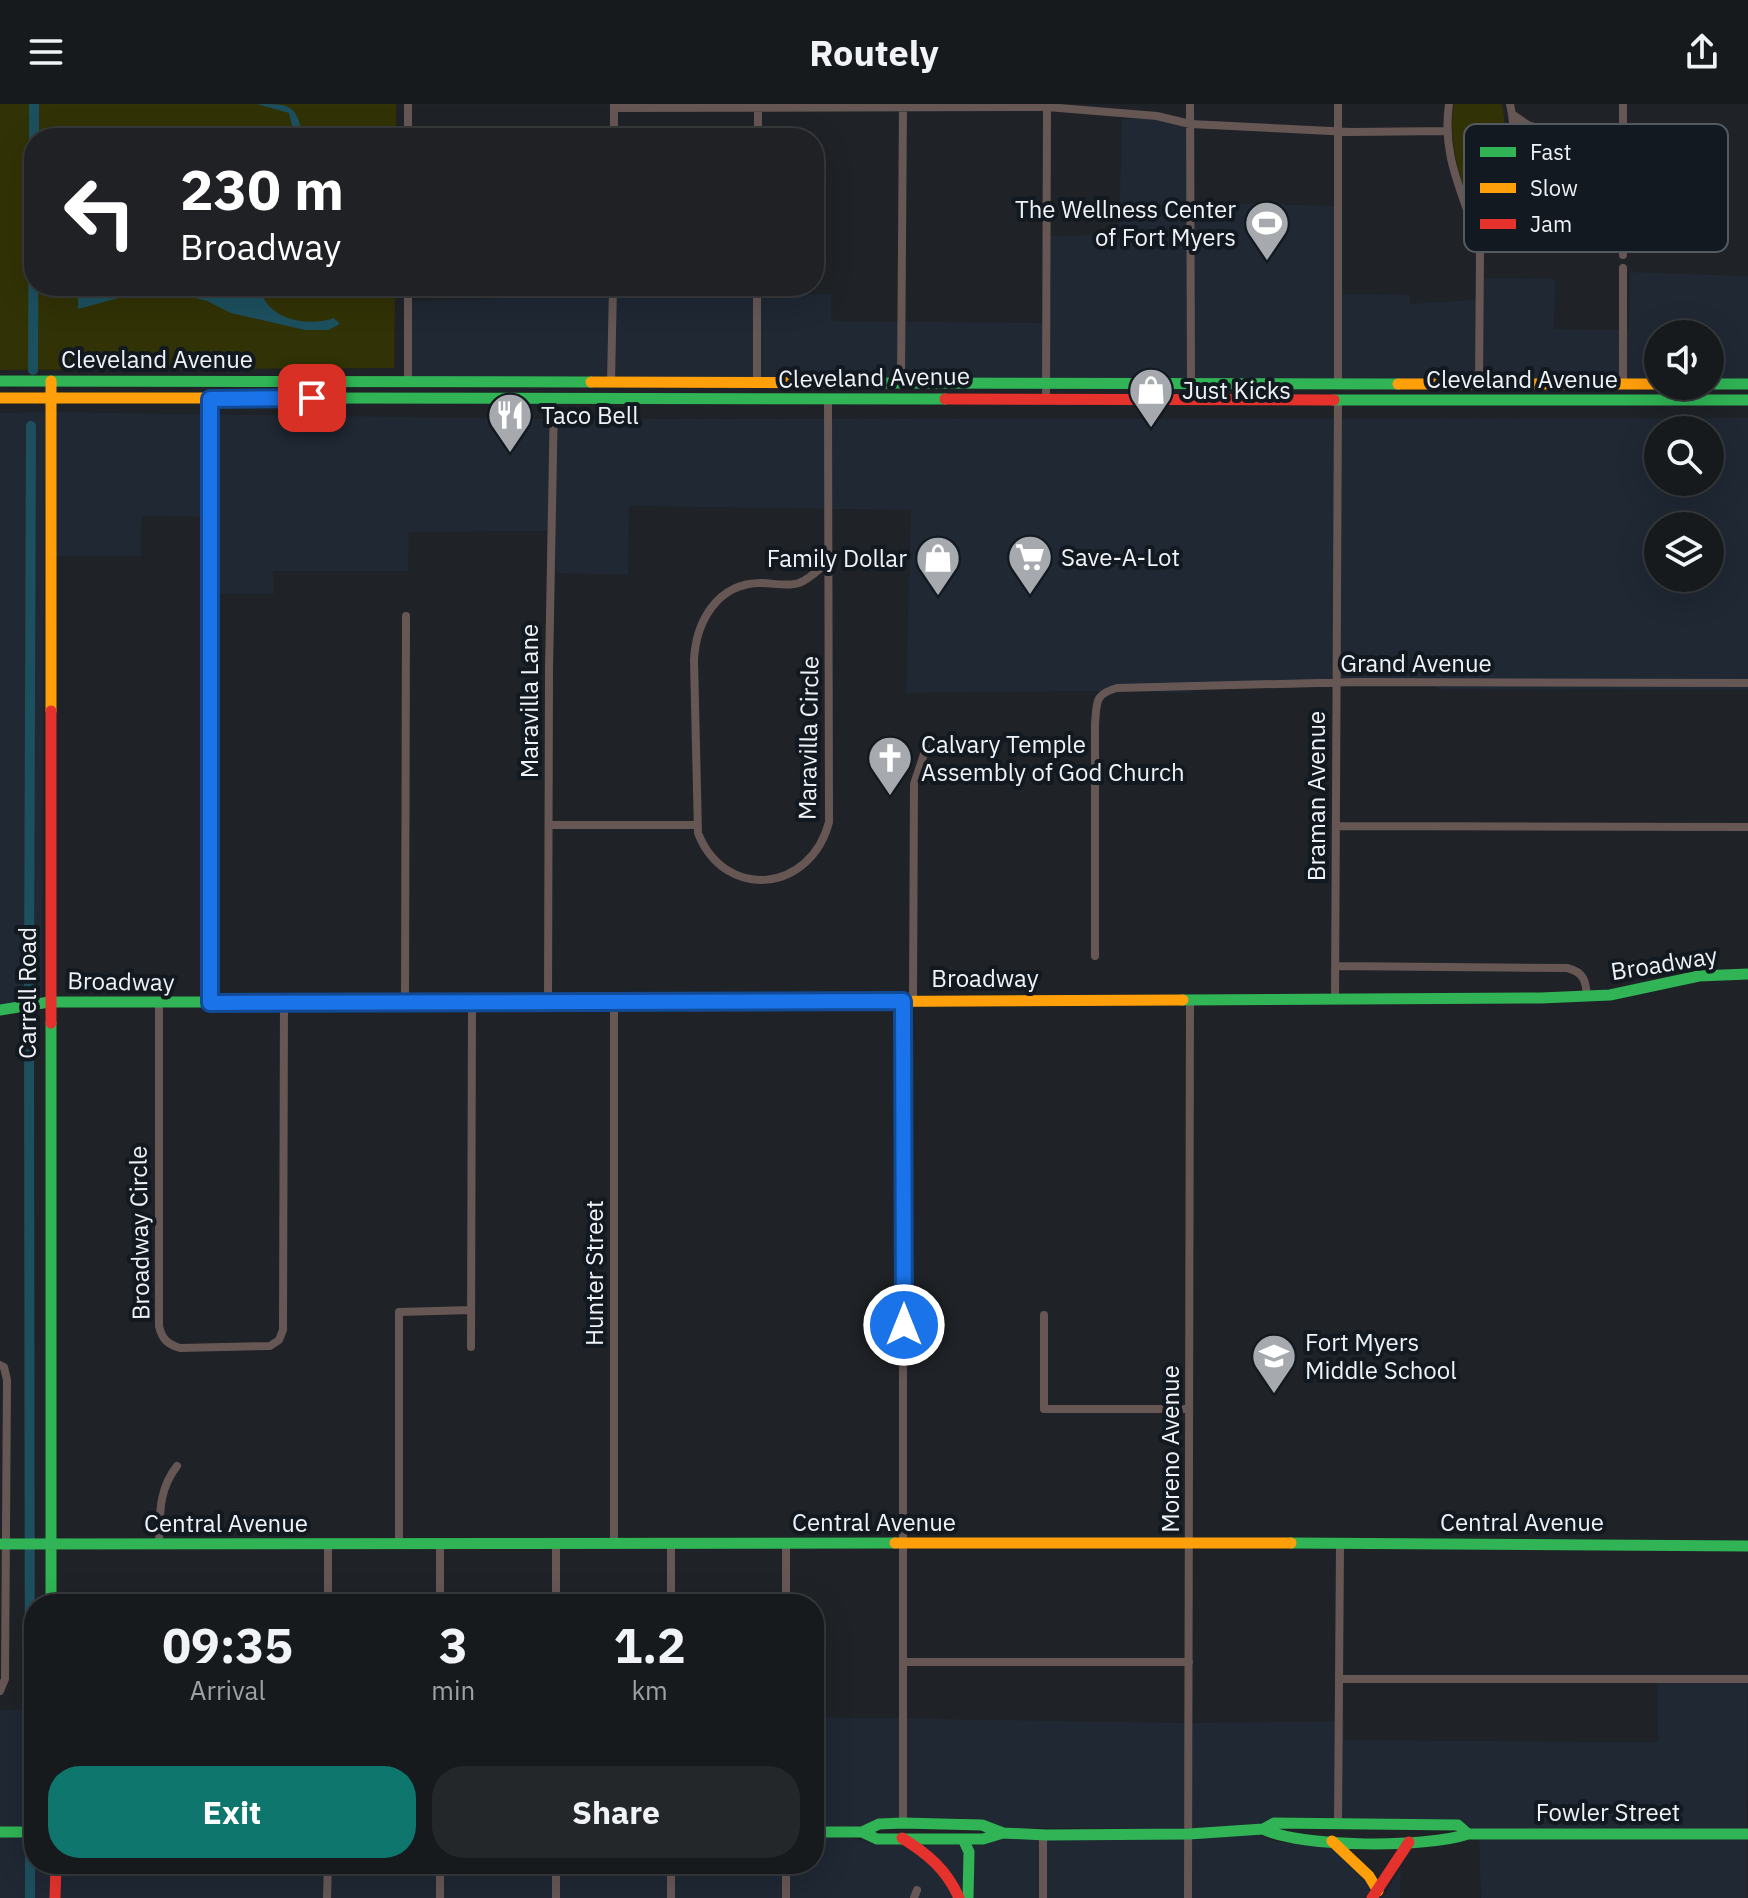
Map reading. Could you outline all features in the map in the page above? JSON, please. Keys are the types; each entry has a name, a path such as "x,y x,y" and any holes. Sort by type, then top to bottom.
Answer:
{"main road":[{"name":"Cleveland Avenue","path":"0,381 1644,384"},
{"name":"Carrell Road","path":"50,1594 46,1544 51,381"},
{"path":"367,399 387,394 408,382"},
{"path":"554,399 595,382"},
{"path":"1299,400 1324,393 1338,383"},
{"path":"1338,400 1376,383"},
{"path":"1724,384 1748,384"},
{"name":"Cleveland Avenue","path":"0,398 1748,400"},
{"name":"Broadway","path":"0,1010 49,1002 1587,997 1630,992 1699,976 1748,974"},
{"name":"Central Avenue","path":"7,1544 1748,1546"},
{"name":"Fowler Street","path":"862,1832 879,1824 903,1823 982,1825 1003,1833 1043,1835 1189,1834 1263,1829 1274,1823 1338,1823 1458,1825 1468,1834"},
{"path":"1275,1835 1324,1831 1338,1823"},
{"path":"958,1824 969,1852 968,1898"},
{"path":"1375,1895 1409,1842 1434,1825"},
{"name":"Fowler Street","path":"1263,1829 1275,1835 1332,1841 1409,1842 1457,1840 1468,1834 1748,1834"},
{"path":"0,1832 24,1832"},
{"name":"Fowler Street","path":"824,1832 862,1832 877,1839 983,1839 1003,1833"},
{"path":"902,1838 942,1865 959,1898"},
{"path":"1332,1841 1369,1876 1375,1895"},
{"path":"55,1898 56,1874"}],"street":[{"path":"408,104 408,128"},
{"path":"1190,104 1191,383"},
{"path":"1338,104 1338,383"},
{"path":"1449,104 1447,131 1455,180 1464,203"},
{"path":"614,128 614,106 1047,106 1157,116 1190,124 1338,131 1447,131"},
{"path":"901,382 903,106"},
{"path":"1046,399 1047,106"},
{"path":"758,108 758,128"},
{"path":"1511,109 1527,124"},
{"path":"1479,384 1480,253"},
{"path":"1623,268 1623,384"},
{"path":"408,296 408,382"},
{"path":"611,382 613,296"},
{"path":"757,296 757,382"},
{"path":"210,399 210,1003"},
{"name":"Maravilla Lane","path":"548,1002 554,399"},
{"name":"Maravilla Circle","path":"828,400 829,561 830,811 821,843 808,862 789,874 768,880 747,879 729,872 714,859 701,842 696,825 694,660 699,626 714,603 735,589 759,583 799,583 829,561"},
{"name":"Braman Avenue","path":"1335,1000 1338,400"},
{"path":"405,1002 406,616"},
{"name":"Grand Avenue","path":"1095,956 1096,707 1097,699 1104,691 1117,688 1336,683 1748,683"},
{"path":"903,1823 908,1001 914,784 926,748"},
{"path":"549,825 696,825"},
{"path":"1336,826 1748,827"},
{"name":"Broadway","path":"1336,966 1567,968 1583,976 1587,997"},
{"name":"Moreno Avenue","path":"1188,1898 1190,1000"},
{"name":"Hunter Street","path":"614,1002 614,1544"},
{"name":"Broadway Circle","path":"159,1003 159,1326 161,1336 169,1345 180,1348 270,1346 279,1340 283,1330 284,1003"},
{"path":"471,1347 472,1003"},
{"path":"399,1545 399,1312 471,1310"},
{"path":"1044,1315 1044,1409 1189,1409"},
{"path":"0,1365 7,1373 5,1679 0,1691"},
{"path":"159,1545 161,1493 177,1466"},
{"path":"556,1544 556,1594"},
{"path":"786,1544 786,1594"},
{"path":"328,1545 328,1594"},
{"path":"440,1545 440,1594"},
{"path":"671,1545 671,1594"},
{"path":"1338,1823 1340,1545"},
{"path":"904,1662 1189,1662"},
{"path":"1339,1679 1748,1679"},
{"path":"1043,1835 1043,1898"},
{"path":"327,1898 328,1874"},
{"path":"440,1874 440,1898"},
{"path":"556,1874 556,1898"},
{"path":"671,1874 671,1898"},
{"path":"786,1874 786,1898"}],"shaded area":[{"path":"0,104 396,104 396,128 24,128 24,296 395,296 394,368 0,370"},
{"path":"1454,104 1502,104 1504,124 1464,124 1464,187 1456,157 1452,117"},
{"path":"1195,118 1195,202 1341,206 1343,294 1410,295 1410,304 1484,299 1483,278 1555,279 1554,329 1629,330 1630,272 1748,276 1748,381 1724,381 1724,320 1644,320 1644,381 409,376 409,301 508,296 831,294 831,321 1050,323 1051,236 1119,234 1122,119"},
{"path":"45,412 42,997 0,1005 0,413"},
{"path":"56,412 542,419 1644,418 1644,496 1724,496 1724,418 1748,418 1748,690 1437,689 1437,683 1193,685 1193,693 906,693 911,510 629,506 628,575 556,573 555,531 409,532 408,571 273,571 274,594 215,594 215,517 142,516 141,556 56,556"},
{"path":"1657,1682 1748,1683 1747,1829 1472,1829 1336,1818 1276,1817 1259,1824 1188,1829 1007,1828 961,1818 879,1819 854,1828 824,1827 824,1717 1188,1723 1344,1721 1344,1740 1658,1742"},
{"path":"0,1710 24,1710 24,1827 0,1827"},
{"path":"1259,1834 1272,1841 1330,1846 1365,1879 1372,1891 1364,1898 61,1898 61,1874 824,1874 824,1837 851,1838 877,1844 960,1845 1007,1838"},
{"path":"0,1837 24,1837 24,1874 50,1874 50,1898 0,1898"},
{"path":"1479,1839 1747,1839 1747,1898 1481,1898"},
{"path":"1401,1867 1400,1898 1380,1898 1386,1893"}],"water":[{"path":"257,104 290,108 295,112 300,128 293,128 289,113"},
{"path":"78,296 126,296 78,309"},
{"path":"188,296 262,296 270,307 292,319 310,322 334,318 340,324 328,330 305,330 231,313"}],"waterway":[{"path":"34,104 34,128"},
{"path":"33,296 33,370"},
{"path":"29,985 31,426"},
{"path":"29,1021 30,1594"},
{"path":"30,1874 30,1898"}],"traffic: fast":[{"path":"0,381 591,382"},
{"path":"877,383 1398,384"},
{"path":"1724,384 1748,384"},
{"path":"313,398 945,399"},
{"path":"1334,400 1748,400"},
{"path":"1183,1000 1610,995 1699,976 1748,974"},
{"path":"0,1010 49,1002 788,1002"},
{"path":"51,1023 51,1594"},
{"path":"0,1544 895,1543"},
{"path":"1291,1543 1748,1546"},
{"path":"862,1832 879,1824 903,1823 982,1825 1003,1833 1046,1835 1189,1834 1263,1829 1274,1823 1458,1825 1468,1834"},
{"path":"1263,1829 1305,1840 1364,1844 1424,1842 1468,1834 1748,1834"},
{"path":"0,1832 24,1832"},
{"path":"824,1832 862,1832 877,1839 983,1839 1003,1833"},
{"path":"963,1839 969,1852 968,1898"}],"traffic: slow":[{"path":"51,381 51,711"},
{"path":"591,382 877,383"},
{"path":"1398,384 1644,384"},
{"path":"0,398 313,398"},
{"path":"788,1002 1183,1000"},
{"path":"895,1543 1291,1543"},
{"path":"1332,1841 1369,1876 1378,1891"}],"traffic: jam":[{"path":"945,399 1334,400"},
{"path":"51,711 51,1023"},
{"path":"902,1838 936,1864 959,1898"},
{"path":"1372,1898 1409,1842"},
{"path":"55,1898 56,1874"}],"place":[{"name":"The Wellness Center of Fort Myers","path":"1267,262"},
{"name":"Just Kicks","path":"1151,429"},
{"name":"Taco Bell","path":"510,454"},
{"name":"Save-A-Lot","path":"1030,596"},
{"name":"Family Dollar","path":"938,597"},
{"name":"Calvary Temple Assembly of God Church","path":"890,797"},
{"name":"Fort Myers Middle School","path":"1274,1395"}],"route":[{"path":"312,398 210,399 210,1003 903,1001 904,1325"}]}
